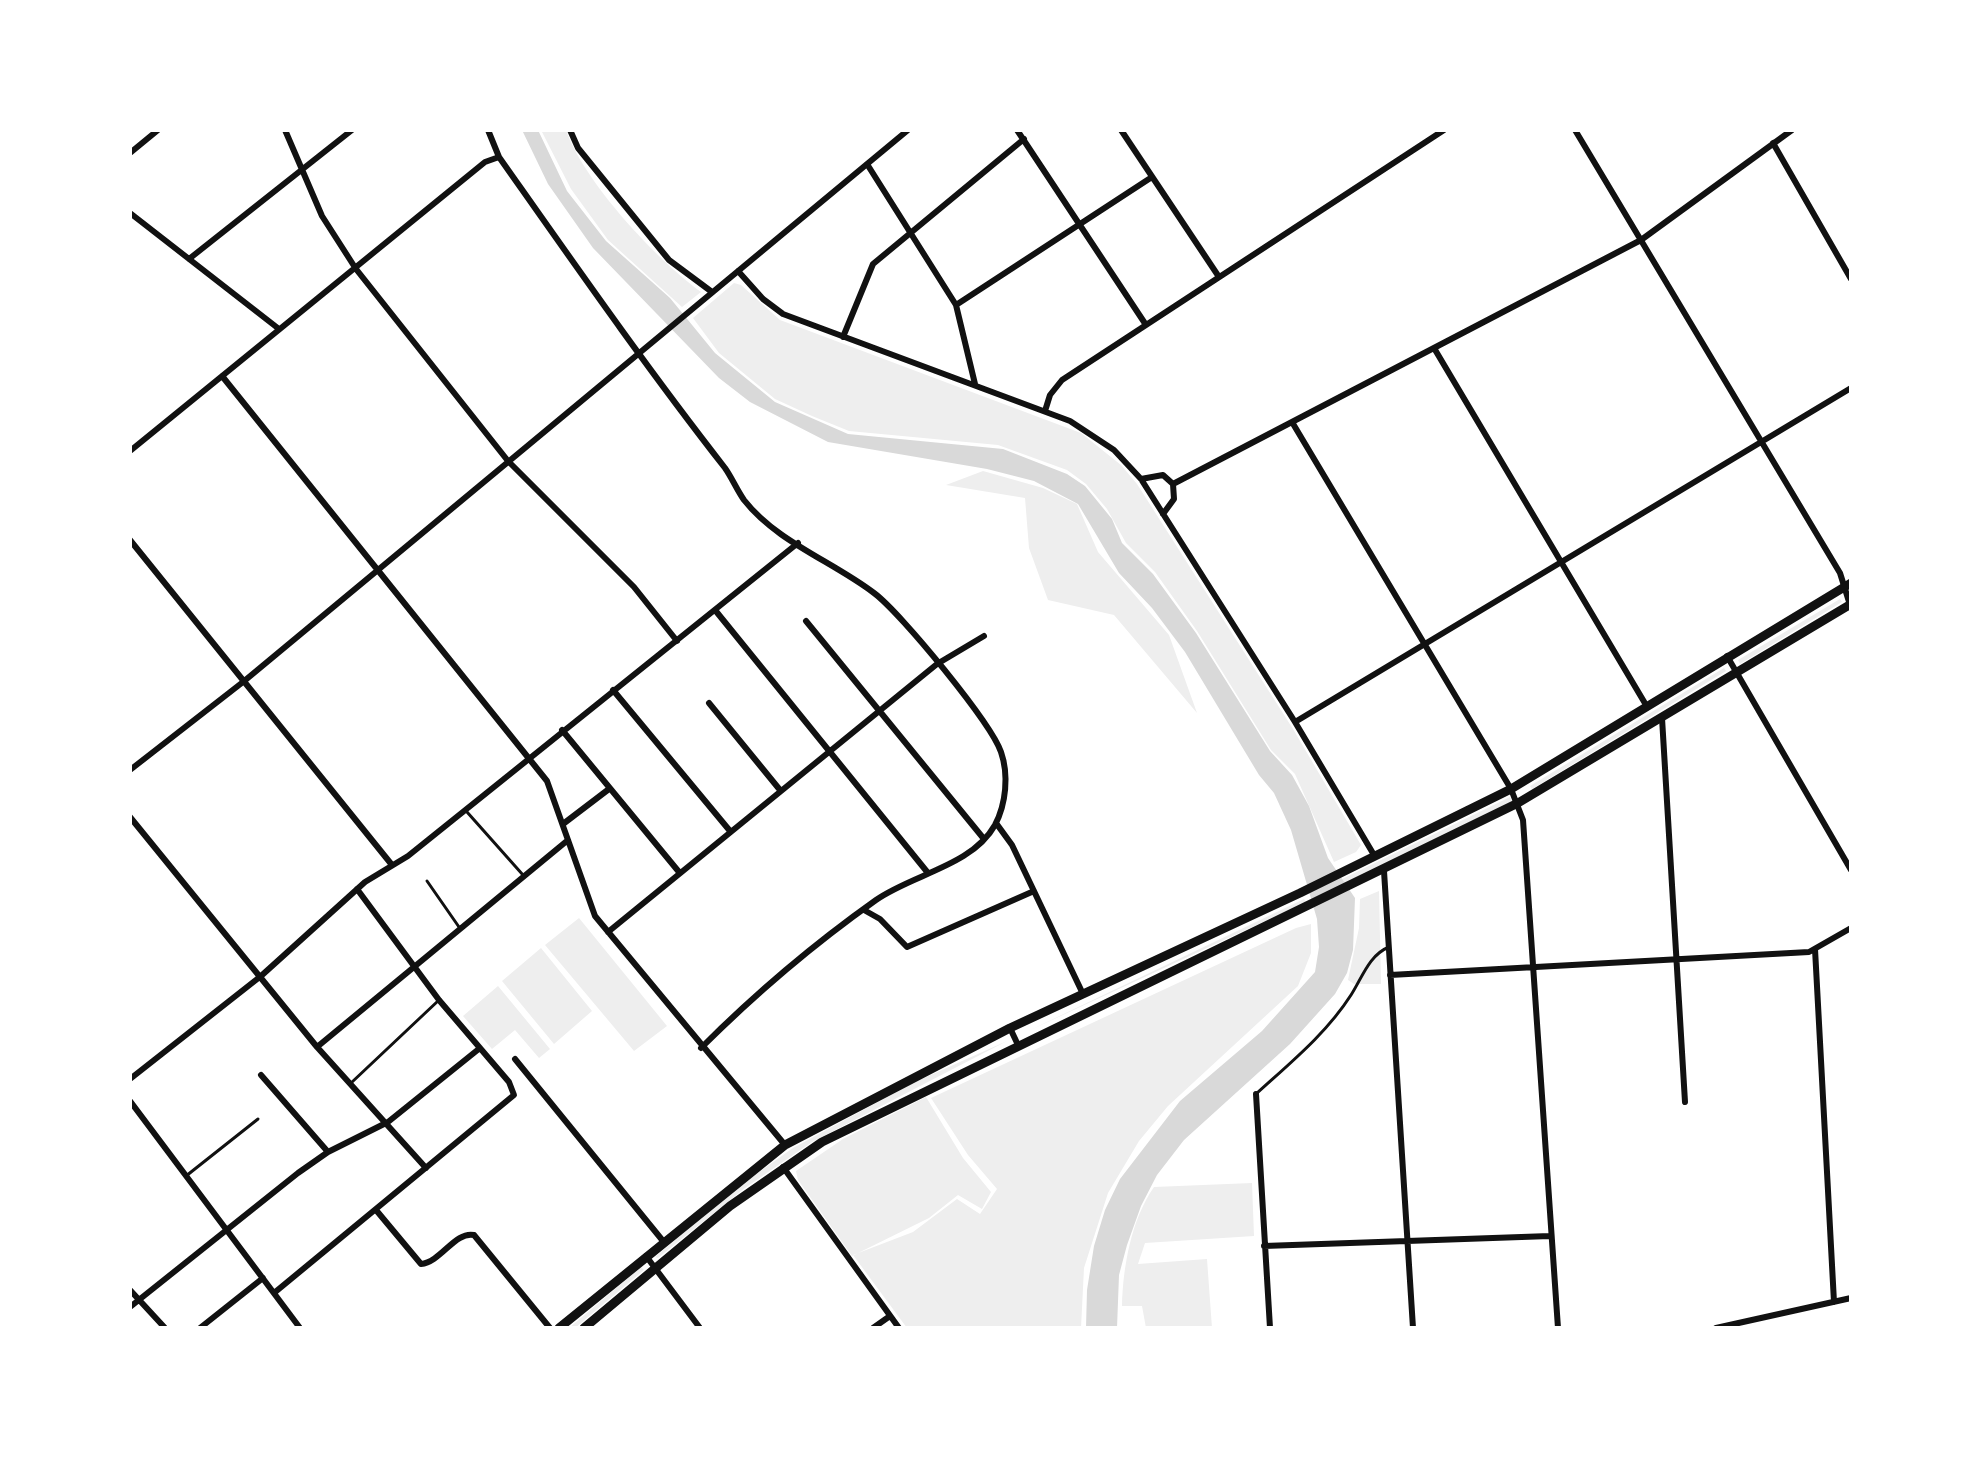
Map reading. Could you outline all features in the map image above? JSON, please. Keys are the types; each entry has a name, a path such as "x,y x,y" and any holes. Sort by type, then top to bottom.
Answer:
{"main road":[{"path":"559,1328 785,1145 1010,1028 1300,893 1511,789 1848,585"},
{"path":"584,1328 783,1167 873,1115 1384,871 1518,803 1851,606"}],"street":[{"path":"130,153 158,130"},
{"path":"285,130 328,227 356,269 508,461 634,587 677,641"},
{"path":"189,259 352,130"},
{"path":"488,130 499,157 760,519 876,594 895,611 995,739 1002,754 1005,793 996,823 984,839 864,910 750,999 701,1048"},
{"path":"570,130 578,148 669,260 712,292"},
{"path":"130,770 243,682 908,130"},
{"path":"1017,130 1146,325"},
{"path":"1121,130 1219,277"},
{"path":"1045,411 1050,395 1062,380 1444,130"},
{"path":"1575,130 1848,585 1851,606"},
{"path":"1173,484 1641,240 1792,130"},
{"path":"843,337 873,264 1024,139"},
{"path":"1773,143 1851,279"},
{"path":"130,451 485,162 499,157"},
{"path":"867,164 956,305 975,384"},
{"path":"956,305 1152,177"},
{"path":"130,213 279,329"},
{"path":"738,271 772,307 843,337 1045,411 1100,439 1141,479 1295,722 1374,855"},
{"path":"1434,348 1560,565 1646,705"},
{"path":"222,376 547,781 589,902 608,932 701,1048 785,1145"},
{"path":"1295,722 1427,646 1851,388"},
{"path":"1292,422 1511,789 1523,820 1558,1328"},
{"path":"1141,479 1163,475 1173,484 1174,499 1163,514"},
{"path":"130,540 392,865"},
{"path":"130,1079 261,976 357,889 408,856 798,543"},
{"path":"715,610 928,873"},
{"path":"806,621 984,839"},
{"path":"608,932 937,664 984,636"},
{"path":"1727,656 1851,870"},
{"path":"613,690 730,831"},
{"path":"709,703 780,790"},
{"path":"1662,718 1685,1102"},
{"path":"562,730 679,872"},
{"path":"563,824 609,789"},
{"path":"130,817 317,1047 388,1122 426,1168"},
{"path":"996,823 1012,845 1083,994"},
{"path":"317,1047 568,840"},
{"path":"1384,871 1413,1328"},
{"path":"274,1293 514,1095 509,1082 439,1000 357,889"},
{"path":"864,910 880,919 897,941 907,947 1034,891"},
{"path":"879,899 880,919"},
{"path":"1390,975 1676,961 1815,949 1851,928"},
{"path":"1815,949 1834,1302"},
{"path":"1010,1028 1018,1045"},
{"path":"130,1307 328,1152 388,1122 480,1048"},
{"path":"515,1059 663,1241"},
{"path":"261,1075 328,1152"},
{"path":"1256,1094 1270,1328"},
{"path":"130,1101 300,1328"},
{"path":"783,1167 899,1328"},
{"path":"376,1210 421,1264 428,1263 463,1236 474,1235 550,1328"},
{"path":"1264,1246 1550,1236"},
{"path":"646,1256 700,1328"},
{"path":"200,1328 263,1278"},
{"path":"130,1290 165,1328"},
{"path":"1716,1328 1851,1298"},
{"path":"873,1328 890,1316"}],"lane":[{"path":"465,809 523,876"},
{"path":"427,881 460,928"},
{"path":"1256,1094 1312,1043 1352,994 1378,951 1389,947"},
{"path":"351,1083 439,1000"},
{"path":"186,1176 258,1119"}],"shaded area":[{"path":"522,130 538,130 567,191 606,241 670,298 715,353 775,402 848,434 1003,449 1067,474 1085,486 1112,519 1122,543 1153,574 1196,633 1270,751 1292,775 1309,806 1328,858 1355,898 1353,950 1347,973 1335,994 1290,1044 1184,1140 1157,1175 1141,1206 1119,1275 1117,1328 1086,1328 1087,1290 1094,1246 1105,1210 1120,1179 1180,1101 1262,1031 1315,972 1319,947 1317,919 1291,830 1274,793 1259,775 1185,652 1152,608 1119,573 1078,504 1034,481 987,469 828,442 750,402 719,378 593,248 548,184"},
{"path":"541,130 566,130 588,173 623,218 663,260 701,292 682,307 608,240 571,189"},
{"path":"734,283 741,285 780,320 1081,433 1121,465 1137,484 1293,729 1361,845 1356,852 1334,862 1295,774 1271,750 1197,631 1155,572 1126,543 1107,509 1086,484 1067,470 998,445 849,431 775,399 719,353 693,318"},
{"path":"983,471 1043,488 1077,504 1098,552 1169,635 1197,713 1114,615 1048,600 1029,548 1025,498 946,485"},
{"path":"1840,599 1842,602 1740,664 1738,660"},
{"path":"1724,668 1726,671 1532,789 1530,786"},
{"path":"1510,797 1512,801 1340,886 1338,881"},
{"path":"1379,891 1381,984 1354,984 1348,980 1359,928 1360,899"},
{"path":"1304,899 1306,902 1024,1033"},
{"path":"579,918 667,1026 634,1051 545,945"},
{"path":"1311,924 1311,953 1298,986 1168,1106 1139,1141 1108,1193 1084,1268 1081,1328 907,1328 853,1255 913,1232 957,1199 980,1214 997,1189 968,1155 931,1098 1296,928"},
{"path":"541,948 592,1011 554,1044 502,981"},
{"path":"498,986 550,1049 539,1058 515,1030 492,1049 463,1016"},
{"path":"1007,1041 812,1142 745,1188 658,1258 655,1257 738,1187 793,1148 915,1082"},
{"path":"926,1097 963,1158 991,1192 982,1209 958,1195 929,1218 852,1256 798,1180 796,1171 843,1139"},
{"path":"1252,1183 1254,1236 1145,1243 1138,1264 1207,1259 1212,1328 1146,1328 1142,1306 1122,1306 1126,1260 1134,1229 1154,1187"},
{"path":"641,1267 644,1270 575,1328 569,1328"}]}
